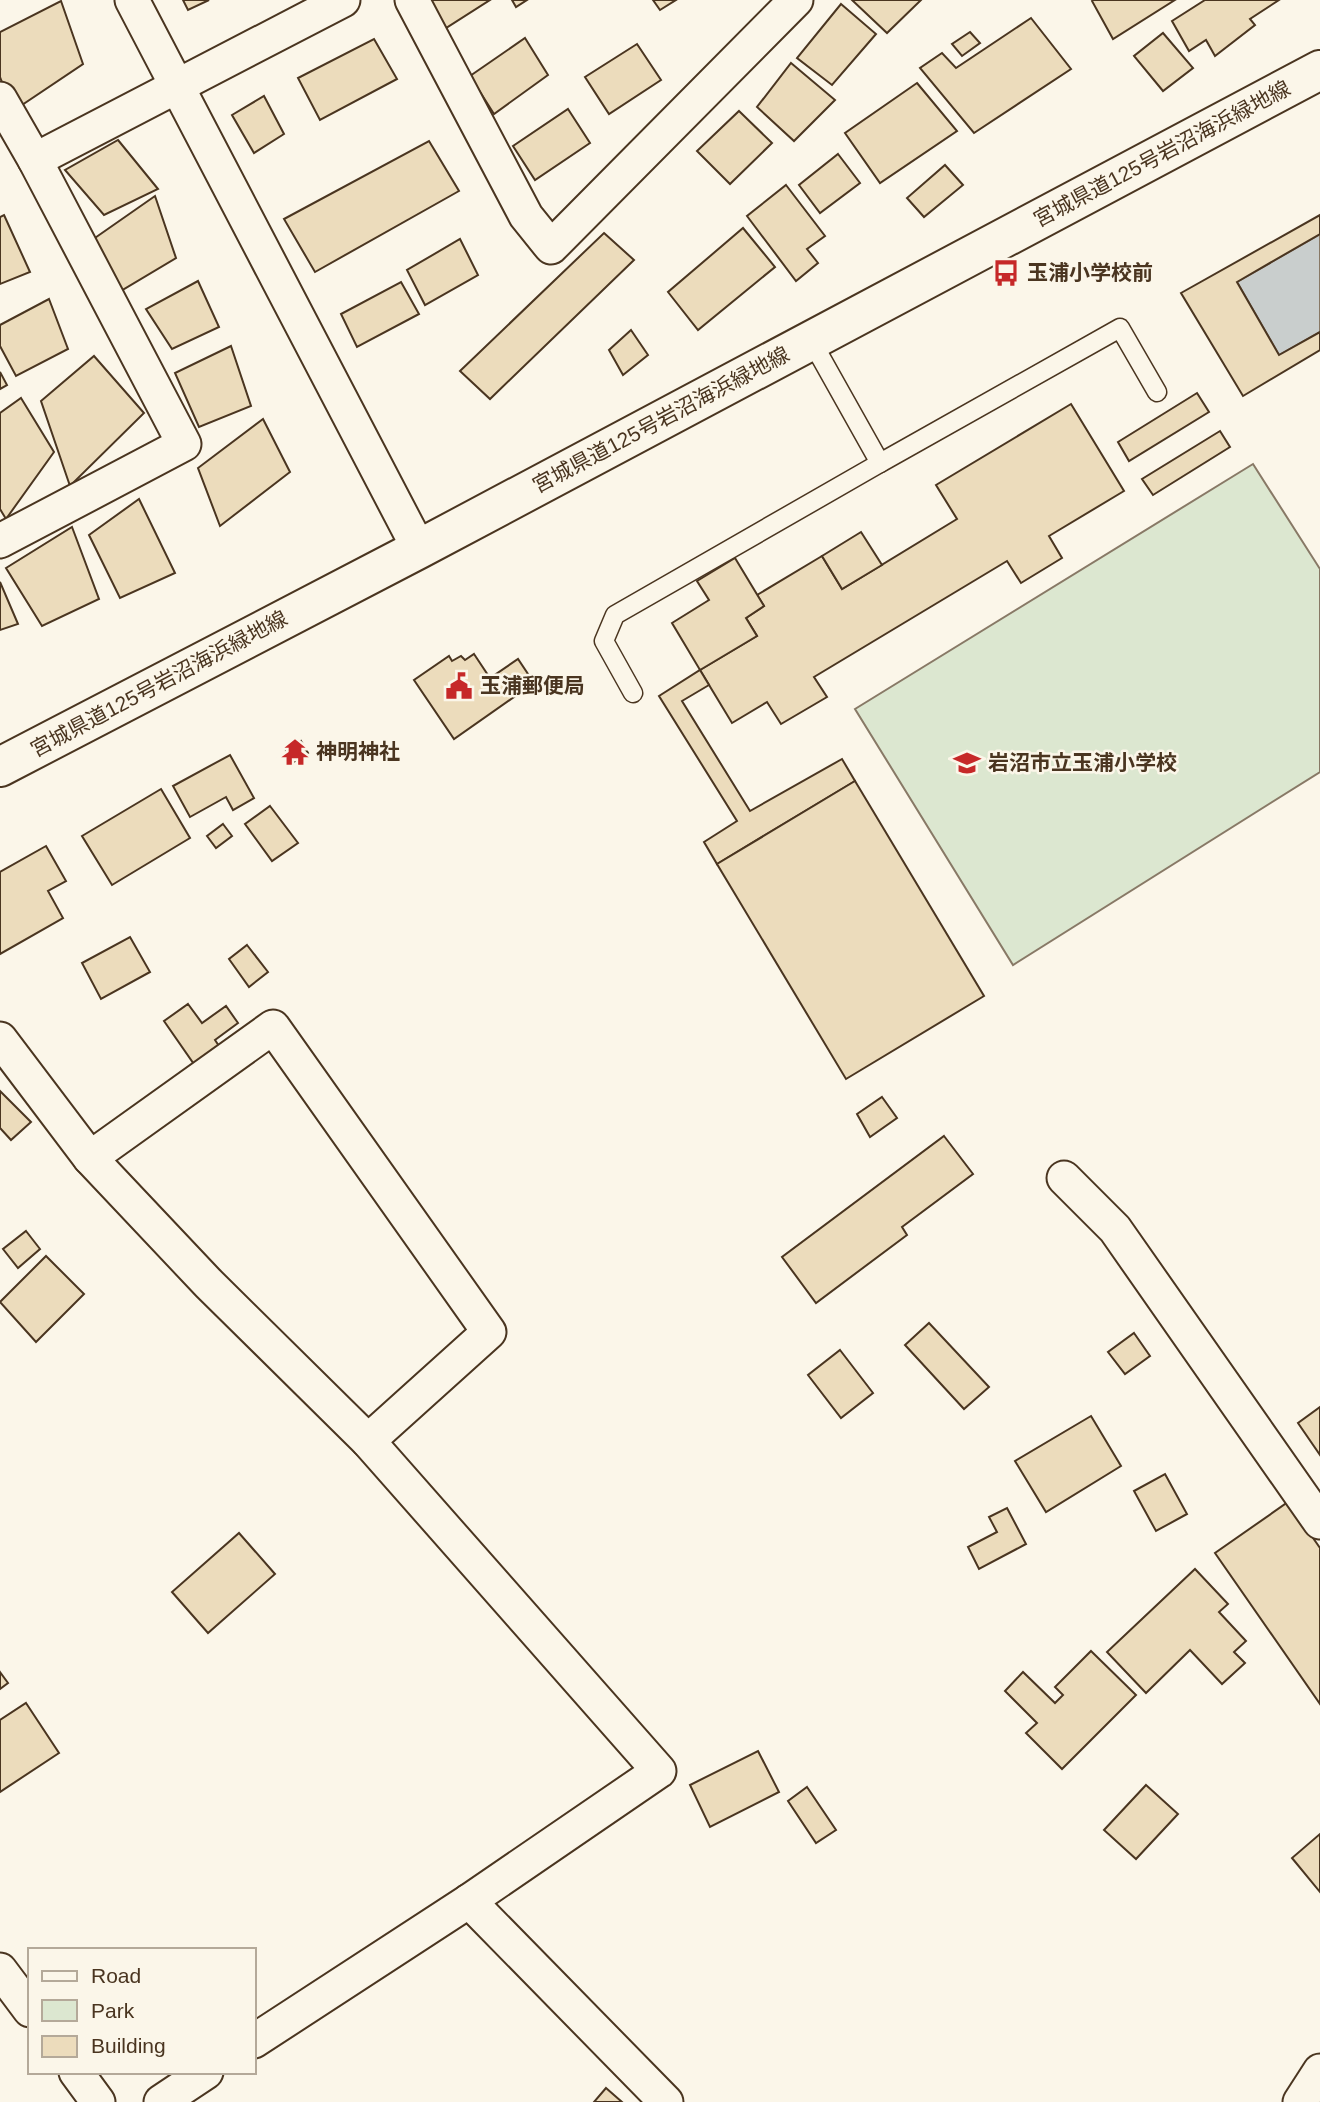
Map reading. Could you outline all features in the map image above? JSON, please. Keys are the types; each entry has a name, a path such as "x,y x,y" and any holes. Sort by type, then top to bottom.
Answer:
{"main road":[{"name":"宮城県道125号岩沼海浜緑地線","path":"0,767 419,549 1320,70"}],"street":[{"path":"132,0 419,549"},
{"path":"35,160 343,0"},
{"path":"412,0 526,216 551,247 796,0"},
{"path":"0,99 35,160 184,444 0,541"},
{"path":"90,1158 273,1027 489,1332 368,1441"},
{"path":"0,1039 90,1158 208,1283 368,1441 659,1770 469,1901 256,2041"},
{"path":"1064,1178 1115,1229 1320,1522"},
{"path":"469,1901 666,2102"},
{"path":"0,1970 28,2007"},
{"path":"1300,2102 1320,2071"},
{"path":"77,2074 98,2102"},
{"path":"161,2102 203,2074"}],"lane":[{"path":"633,693 604,641 615,615 1120,328 1157,392"},
{"path":"811,340 880,463"}],"green space":[{"path":"1253,464 1320,569 1320,772 1013,965 855,709"}],"shaded area":[{"path":"1320,234 1320,332 1279,355 1237,282"}],"building":[{"path":"183,0 209,0 188,10"},
{"path":"429,0 490,0 446,28"},
{"path":"512,0 527,0 516,7"},
{"path":"653,0 676,0 660,10"},
{"path":"852,0 921,0 887,33"},
{"path":"1093,0 1175,0 1113,39 1092,1"},
{"path":"1205,0 1279,0 1250,19 1255,25 1215,56 1206,40 1189,51 1172,21"},
{"path":"61,1 83,64 13,111 0,77 0,32"},
{"path":"841,4 876,34 832,85 797,58"},
{"path":"1031,18 1071,69 974,133 920,68 942,53 956,68"},
{"path":"970,32 980,43 962,56 952,44"},
{"path":"1163,33 1193,68 1163,91 1134,56"},
{"path":"525,38 548,75 494,114 470,76"},
{"path":"374,39 397,79 320,120 298,78"},
{"path":"637,44 661,80 609,114 585,77"},
{"path":"791,63 835,100 794,141 757,107"},
{"path":"917,83 957,131 880,183 845,133"},
{"path":"264,96 284,134 254,153 232,115"},
{"path":"568,109 590,143 535,180 513,146"},
{"path":"739,111 772,143 730,184 697,151"},
{"path":"118,140 158,189 104,215 65,170"},
{"path":"429,141 459,191 315,272 284,219"},
{"path":"838,154 860,183 820,213 799,185"},
{"path":"945,165 963,185 924,217 907,198"},
{"path":"786,185 825,236 807,249 818,263 796,281 747,216"},
{"path":"155,196 176,258 119,292 92,240"},
{"path":"4,215 30,272 0,284 0,217"},
{"path":"1320,215 1320,234 1237,282 1279,355 1320,332 1320,350 1243,396 1181,293"},
{"path":"743,228 775,267 698,330 668,292"},
{"path":"604,233 634,260 490,399 460,371"},
{"path":"460,239 478,275 425,305 407,270"},
{"path":"198,281 219,327 172,349 146,309"},
{"path":"401,282 419,314 357,347 341,314"},
{"path":"49,299 68,349 16,376 0,346 0,325"},
{"path":"631,330 648,355 623,375 609,350"},
{"path":"231,346 251,406 199,427 175,373"},
{"path":"94,356 144,413 70,486 41,401"},
{"path":"0,372 7,385 0,389"},
{"path":"1197,393 1209,412 1129,461 1118,442"},
{"path":"21,398 54,452 6,519 0,509 0,413"},
{"path":"1071,404 1124,491 1049,536 1062,558 1021,583 1007,561 814,677 827,697 781,724 767,702 732,723 700,670 757,636 746,618 764,606 757,595 822,556 842,589 957,519 936,485"},
{"path":"263,419 290,472 220,526 198,468"},
{"path":"1220,431 1230,447 1153,495 1142,479"},
{"path":"139,499 175,573 120,598 89,535"},
{"path":"72,527 99,599 42,626 6,568"},
{"path":"861,532 882,565 842,589 822,556"},
{"path":"735,558 764,606 746,618 757,636 700,670 672,623 709,600 697,581"},
{"path":"0,582 18,624 0,630"},
{"path":"474,654 490,678 518,659 534,683 454,739 414,680 449,656 452,661 461,656 465,660"},
{"path":"700,670 709,685 682,701 750,811 842,759 855,781 717,864 704,842 737,821 659,696"},
{"path":"301,741 308,753 294,762 286,751"},
{"path":"230,755 254,798 233,810 226,797 190,817 173,786"},
{"path":"855,781 984,996 846,1079 717,864"},
{"path":"161,789 190,838 112,885 82,836"},
{"path":"270,806 298,843 272,861 245,824"},
{"path":"223,824 232,836 216,848 207,836"},
{"path":"46,846 66,881 48,891 63,918 0,954 0,872"},
{"path":"130,937 150,972 101,999 82,963"},
{"path":"247,945 268,972 249,987 229,959"},
{"path":"188,1004 202,1023 226,1006 238,1023 215,1040 221,1049 196,1067 164,1021"},
{"path":"0,1091 31,1122 11,1140 0,1128"},
{"path":"882,1097 897,1118 870,1137 857,1114"},
{"path":"944,1136 973,1174 902,1227 907,1235 816,1303 782,1257"},
{"path":"26,1231 40,1249 18,1268 3,1249"},
{"path":"46,1256 84,1294 36,1342 0,1302"},
{"path":"929,1323 989,1387 964,1409 905,1345"},
{"path":"1134,1333 1150,1356 1125,1374 1108,1352"},
{"path":"840,1350 873,1393 841,1418 808,1375"},
{"path":"1320,1407 1320,1455 1298,1423"},
{"path":"1091,1416 1121,1466 1046,1512 1015,1461"},
{"path":"1165,1474 1187,1514 1156,1531 1134,1491"},
{"path":"1288,1502 1320,1548 1320,1704 1215,1553"},
{"path":"1007,1508 1026,1544 979,1569 968,1547 997,1532 989,1517"},
{"path":"239,1533 275,1574 208,1633 172,1592"},
{"path":"1195,1569 1228,1604 1219,1612 1246,1641 1234,1652 1245,1663 1222,1684 1190,1650 1146,1693 1107,1652"},
{"path":"1091,1651 1136,1695 1062,1769 1026,1733 1037,1723 1005,1691 1023,1672 1055,1703 1063,1695 1055,1687"},
{"path":"0,1672 8,1683 0,1689"},
{"path":"26,1703 59,1753 0,1792 0,1720"},
{"path":"758,1751 779,1792 710,1827 690,1785"},
{"path":"1146,1785 1178,1814 1136,1859 1104,1830"},
{"path":"807,1787 836,1830 816,1843 788,1801"},
{"path":"1320,1834 1320,1892 1292,1858"},
{"path":"606,2088 622,2102 594,2102"}],"place":[{"name":"玉浦小学校前","path":"1006,273"},
{"name":"玉浦郵便局","path":"459,686"},
{"name":"神明神社","path":"295,752"},
{"name":"岩沼市立玉浦小学校","path":"967,763"}]}
